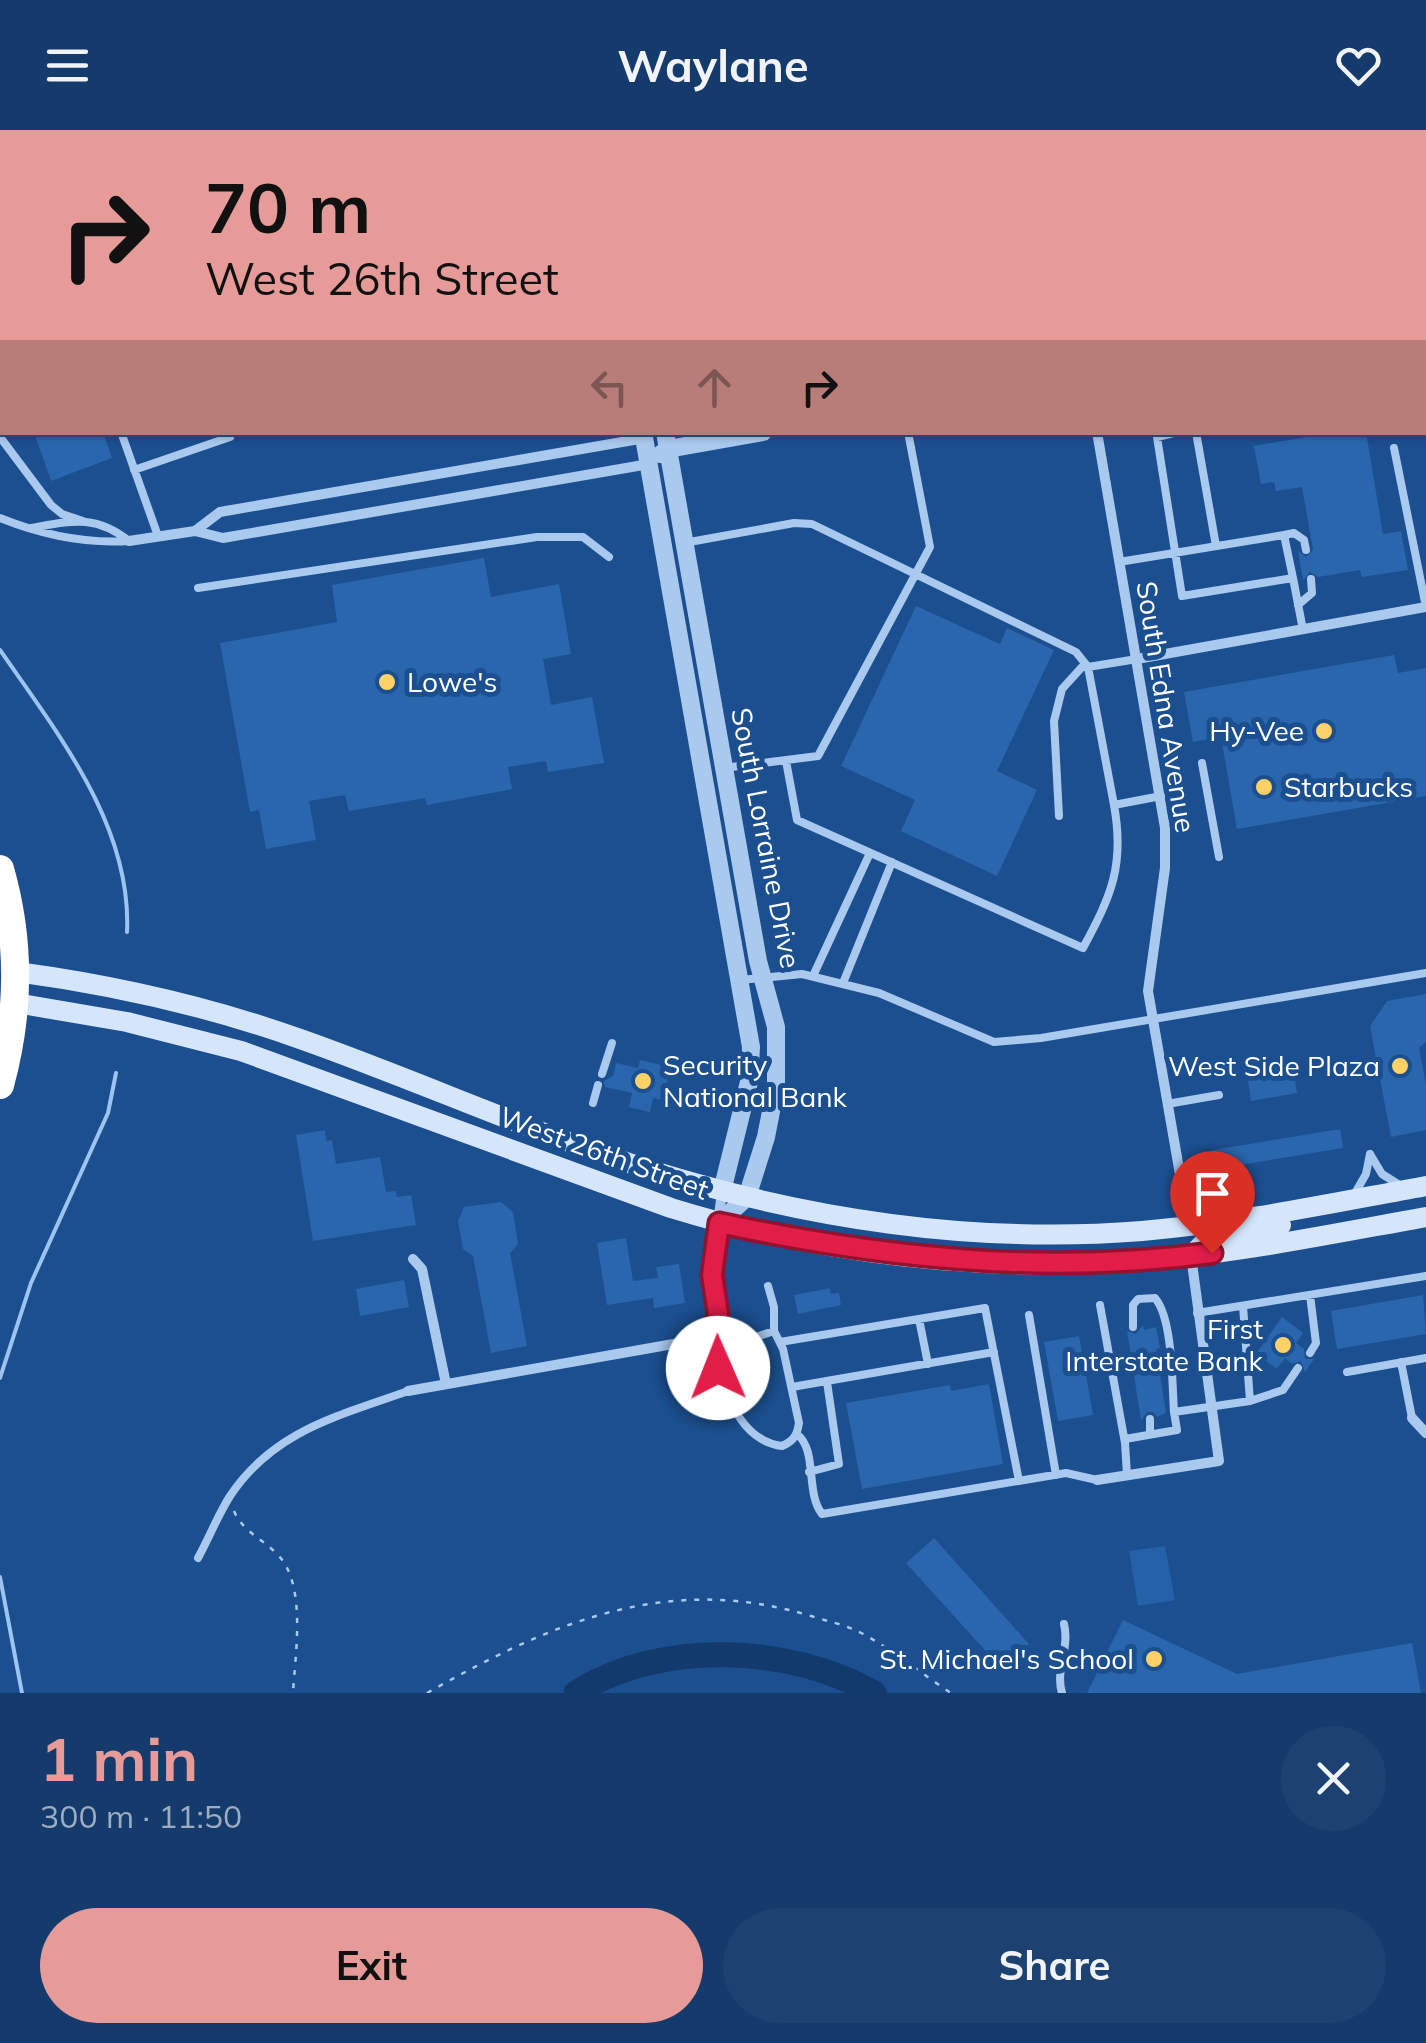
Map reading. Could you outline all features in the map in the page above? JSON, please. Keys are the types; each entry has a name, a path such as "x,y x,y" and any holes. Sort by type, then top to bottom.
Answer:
{"highway":[{"path":"0,869 14,930 17,972 9,1053 0,1085"}],"main road":[{"name":"West 26th Street","path":"17,972 120,989 255,1024 634,1164 722,1191 852,1220 946,1231 1100,1233 1188,1226 1419,1188"},
{"name":"West 26th Street","path":"16,1003 127,1022 241,1050 606,1186 719,1223 828,1246 958,1260 1090,1263 1191,1256 1426,1217"},
{"path":"1191,1256 1207,1240 1345,1214 1419,1188"},
{"path":"958,1260 1154,1247 1182,1237 1188,1226"}],"street":[{"path":"195,531 220,512 644,435 667,441 730,435"},
{"name":"South Lorraine Drive","path":"644,435 748,1021 750,1066 722,1191"},
{"name":"South Edna Avenue","path":"1098,435 1161,796 1166,848 1149,969 1152,1019 1188,1226"},
{"path":"129,541 195,531 223,538 649,464 667,441"},
{"name":"South Lorraine Drive","path":"667,441 724,768 776,1027 778,1066 766,1137 747,1197 719,1223"},
{"path":"1136,659 1426,607"},
{"path":"408,1391 696,1340 714,1331 718,1314 712,1275 722,1191"},
{"path":"1097,1480 1219,1462 1191,1256"},
{"path":"413,1259 422,1269 446,1384"},
{"path":"1412,1418 1426,1433"}],"lane":[{"path":"123,435 158,536"},
{"path":"134,470 229,435"},
{"path":"724,768 818,756 930,547 909,435"},
{"path":"1163,435 1158,436 1182,596 1292,578"},
{"path":"1197,435 1216,546"},
{"path":"0,437 62,514 102,524 129,541"},
{"path":"1394,448 1422,566 1426,607"},
{"path":"0,518 53,536 129,541"},
{"path":"31,528 83,521"},
{"path":"684,543 794,523 812,524 1076,652 1088,667 1118,826 1116,874 1110,898 1083,948 797,820 786,760"},
{"path":"1120,562 1294,532 1304,540 1306,550"},
{"path":"1284,535 1302,630"},
{"path":"198,588 538,537 582,538 609,557"},
{"path":"1298,605 1312,593 1311,578"},
{"path":"1059,816 1054,721 1062,689 1082,666 1136,659"},
{"path":"1202,763 1218,857"},
{"path":"1114,805 1161,796"},
{"path":"813,976 870,852"},
{"path":"843,982 892,862"},
{"path":"740,980 790,972 843,982 879,993 994,1042 1041,1038 1426,973"},
{"path":"602,1074 612,1042"},
{"path":"592,1104 598,1086"},
{"path":"1166,1104 1219,1095"},
{"path":"1351,1199 1366,1174 1370,1154 1382,1174 1419,1188"},
{"path":"1197,1313 1426,1276"},
{"path":"768,1286 774,1308 774,1331 799,1424 797,1434 782,1446 772,1444 746,1424 728,1397 718,1368 714,1331 756,1337 774,1331"},
{"path":"1310,1295 1316,1342 1310,1353"},
{"path":"1125,1439 1177,1430 1164,1320 1155,1298 1138,1299 1133,1305 1133,1327"},
{"path":"1100,1305 1125,1439 1127,1476"},
{"path":"1242,1306 1250,1401"},
{"path":"780,1342 986,1308 1019,1481"},
{"path":"1029,1315 1056,1474"},
{"path":"919,1319 928,1364"},
{"path":"792,1388 994,1352"},
{"path":"1347,1372 1426,1358"},
{"path":"1401,1362 1412,1418"},
{"path":"1174,1412 1250,1401 1283,1390 1298,1368"},
{"path":"810,1472 839,1464 827,1382"},
{"path":"198,1558 230,1495 275,1448 300,1430 408,1391"},
{"path":"1150,1418 1150,1434"},
{"path":"797,1434 805,1442 822,1514 1056,1474 1097,1480"},
{"path":"1062,1693 1064,1624"}],"path":[{"path":"230,1495 239,1522 279,1556 289,1573 297,1614 293,1693"},
{"path":"427,1693 496,1654 560,1628 640,1603 715,1599 780,1607 856,1630 951,1693"}],"shaded area":[{"path":"1165,1546 1175,1600 1138,1606 1129,1551"}],"building":[{"path":"35,435 104,435 112,458 51,481"},
{"path":"1317,435 1366,435 1383,534 1401,531 1408,570 1362,577 1360,570 1318,577 1310,572 1303,580 1298,551 1306,557 1313,550 1302,487 1276,491 1274,482 1261,484 1254,446"},
{"name":"Lowe's","path":"484,558 491,597 559,584 571,654 543,659 551,705 592,697 604,763 548,772 546,761 508,767 512,789 427,805 425,798 349,811 345,795 309,801 316,840 266,849 259,810 250,812 220,643 337,622 332,585"},
{"path":"916,606 1000,644 1007,628 1054,650 997,771 1037,790 997,876 901,831 915,800 841,766"},
{"path":"1394,655 1398,673 1426,668 1426,796 1237,829 1221,737 1193,742 1184,692"},
{"name":"West Side Plaza","path":"1426,994 1426,1042 1419,1048 1426,1085 1426,1130 1391,1137 1370,1026 1387,1001"},
{"path":"640,1060 661,1065 660,1072 669,1074 663,1100 653,1098 650,1112 629,1107 632,1093 605,1087 604,1081 613,1076 616,1063 638,1068"},
{"path":"1293,1066 1297,1093 1251,1101 1247,1074"},
{"path":"1340,1129 1343,1148 1216,1169 1213,1150"},
{"path":"325,1130 326,1141 332,1140 336,1164 380,1157 386,1192 396,1191 397,1197 411,1195 416,1225 313,1241 296,1135"},
{"path":"501,1202 513,1212 518,1244 510,1253 527,1346 491,1353 473,1256 463,1249 458,1221 464,1207"},
{"path":"626,1238 633,1281 658,1278 656,1267 679,1264 685,1303 654,1308 653,1298 607,1305 597,1243"},
{"path":"404,1280 409,1307 360,1316 356,1289"},
{"path":"830,1288 831,1294 839,1293 841,1305 798,1314 794,1295"},
{"path":"1423,1295 1426,1334 1337,1349 1331,1311"},
{"path":"1282,1317 1303,1333 1296,1343 1304,1349 1305,1359 1314,1359 1305,1372 1301,1361 1292,1364 1285,1358 1277,1369 1256,1354"},
{"path":"1143,1325 1144,1330 1156,1327 1166,1413 1157,1417 1147,1412 1141,1420 1127,1331 1136,1334"},
{"path":"1079,1336 1093,1415 1058,1421 1044,1342"},
{"path":"989,1384 1003,1464 862,1489 846,1403 950,1385 951,1391"},
{"path":"934,1538 1029,1644 1001,1668 906,1563"},
{"name":"St. Michael's School","path":"1123,1620 1237,1674 1412,1643 1421,1693 1087,1693"}],"waterway":[{"path":"0,650 67,748 104,818 125,893 127,932"},
{"path":"0,1378 31,1283 108,1113 116,1073"},
{"path":"0,1577 22,1693"},
{"path":"576,1693 646,1663 725,1655 804,1665 874,1693"}],"place":[{"name":"Lowe's","path":"387,682"},
{"name":"Hy-Vee","path":"1324,731"},
{"name":"Starbucks","path":"1264,787"},
{"name":"West Side Plaza","path":"1400,1066"},
{"name":"Security National Bank","path":"643,1081"},
{"name":"First Interstate Bank","path":"1283,1345"},
{"name":"St. Michael's School","path":"1154,1659"}],"route":[{"path":"718,1368 714,1331 718,1314 712,1275 719,1223 828,1246 992,1263 1138,1261 1212,1253"}]}
